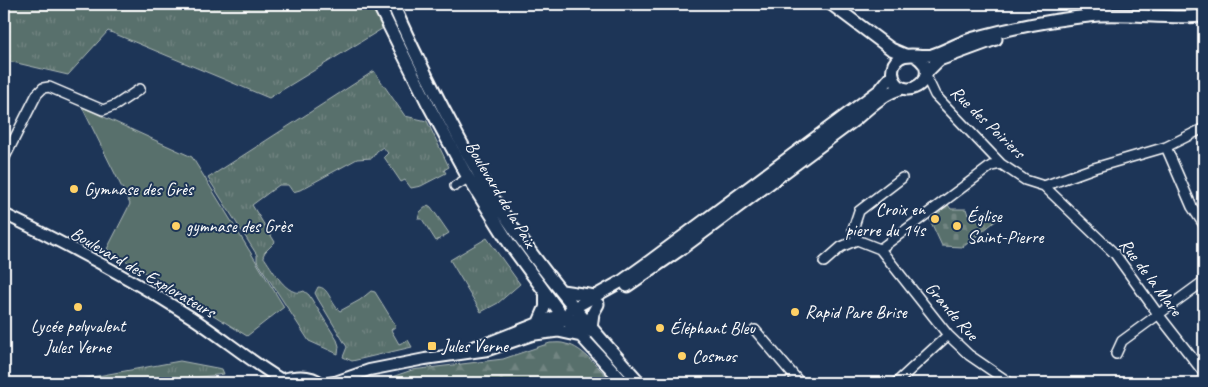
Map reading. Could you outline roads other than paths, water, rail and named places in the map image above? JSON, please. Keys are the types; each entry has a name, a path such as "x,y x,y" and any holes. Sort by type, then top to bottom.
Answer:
{"main road":[{"name":"Boulevard de la Paix","path":"378,4 429,106 468,178 508,243 542,290 571,314"},
{"path":"393,4 416,55 478,174 521,238 562,291 581,336 624,383"},
{"path":"832,4 892,49 905,55 918,57 932,55 971,38 1010,28 1098,15 1204,16"},
{"path":"843,13 884,51 896,82 903,88"},
{"path":"571,314 639,278 681,249 856,119 875,102 903,88 918,87 936,61 1037,24"},
{"path":"592,328 592,317 598,300 880,90 893,71 898,59 905,55"},
{"path":"918,57 925,64 926,74"},
{"path":"562,291 598,300"},
{"path":"571,314 592,328 640,383"},
{"path":"536,328 581,336"}],"street":[{"path":"926,74 935,95"},
{"path":"4,159 37,94 42,88 49,87 103,110 116,105 140,89"},
{"path":"918,87 935,95"},
{"name":"Rue des Poiriers","path":"935,95 1001,164 1026,180 1044,186"},
{"path":"1044,186 1094,168 1166,147 1204,128"},
{"path":"1166,147 1192,208 1204,225"},
{"path":"902,178 859,211 852,229 857,240 880,249 991,166 1001,164"},
{"path":"455,186 468,178"},
{"name":"Rue de la Mare","path":"1044,186 1115,254 1158,314 1204,373"},
{"name":"Boulevard des Explorateurs","path":"4,214 72,247 115,271 192,318 282,380"},
{"path":"824,262 841,247 857,240"},
{"name":"Grande Rue","path":"880,249 948,335 969,355 1010,383"},
{"path":"1116,354 1122,341 1204,281"},
{"path":"536,328 545,306 542,290"},
{"path":"329,383 380,368 488,350 571,314 600,339"},
{"path":"755,330 800,383"},
{"path":"896,383 948,335"},
{"path":"261,366 266,376 265,383"},
{"path":"354,383 380,368"},
{"path":"270,383 308,377 322,383"}],"place":[{"name":"Gymnase des Grès","path":"74,189"},
{"name":"Croix en pierre du 14s","path":"935,219"},
{"name":"gymnase des Grès","path":"176,226"},
{"name":"Église Saint-Pierre","path":"957,226"},
{"name":"Lycée polyvalent Jules Verne","path":"78,307"},
{"name":"Rapid Pare Brise","path":"795,312"},
{"name":"Éléphant Bleu","path":"660,328"},
{"name":"Jules Verne","path":"432,346"},
{"name":"Cosmos","path":"682,356"}]}
